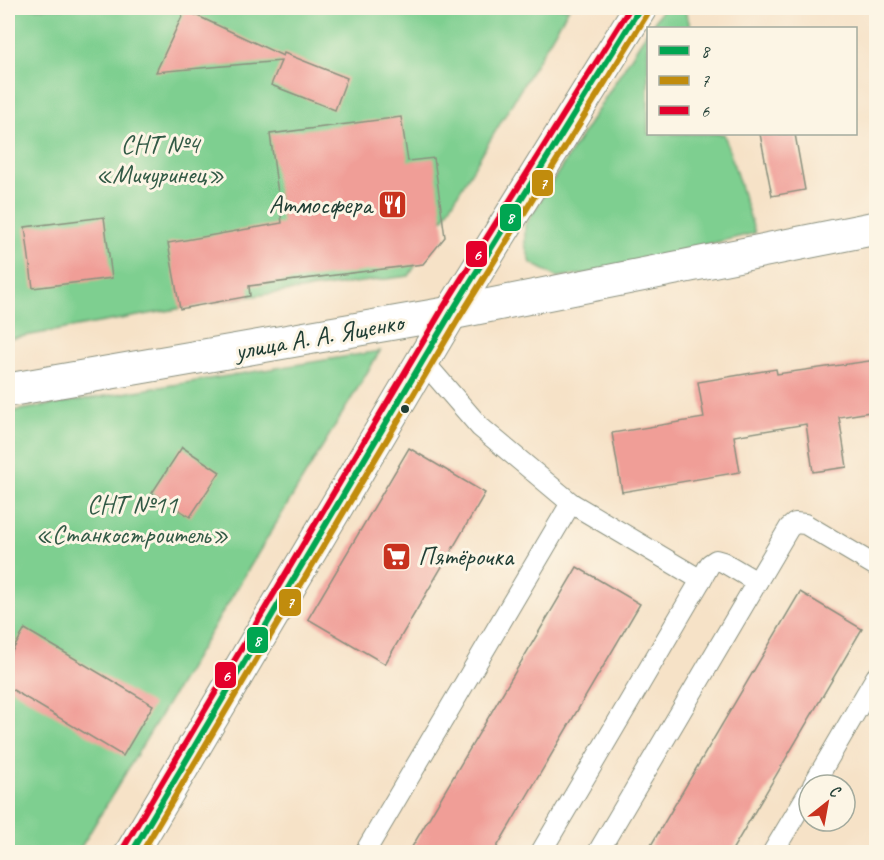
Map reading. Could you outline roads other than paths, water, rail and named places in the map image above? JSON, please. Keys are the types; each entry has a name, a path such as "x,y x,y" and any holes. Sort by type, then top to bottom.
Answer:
{"main road":[{"path":"132,852 451,313 640,8"},
{"name":"улица А. А. Ященко","path":"8,390 451,313 876,228"}],"lane":[{"path":"423,361 480,427 571,503 701,580"},
{"path":"365,852 571,503"},
{"path":"598,852 789,528 795,523 805,524 876,566"},
{"path":"541,852 710,564 716,560 723,562 757,582"},
{"path":"820,773 876,677"},
{"path":"773,852 797,812"}],"place":[{"name":"Атмосфера","path":"393,204"},
{"name":"Пятёрочка","path":"397,556"}],"park label":[{"name":"СНТ №4 «Мичуринец»","path":"160,159"},
{"name":"СНТ №11 «Станкостроитель»","path":"132,519"}]}
